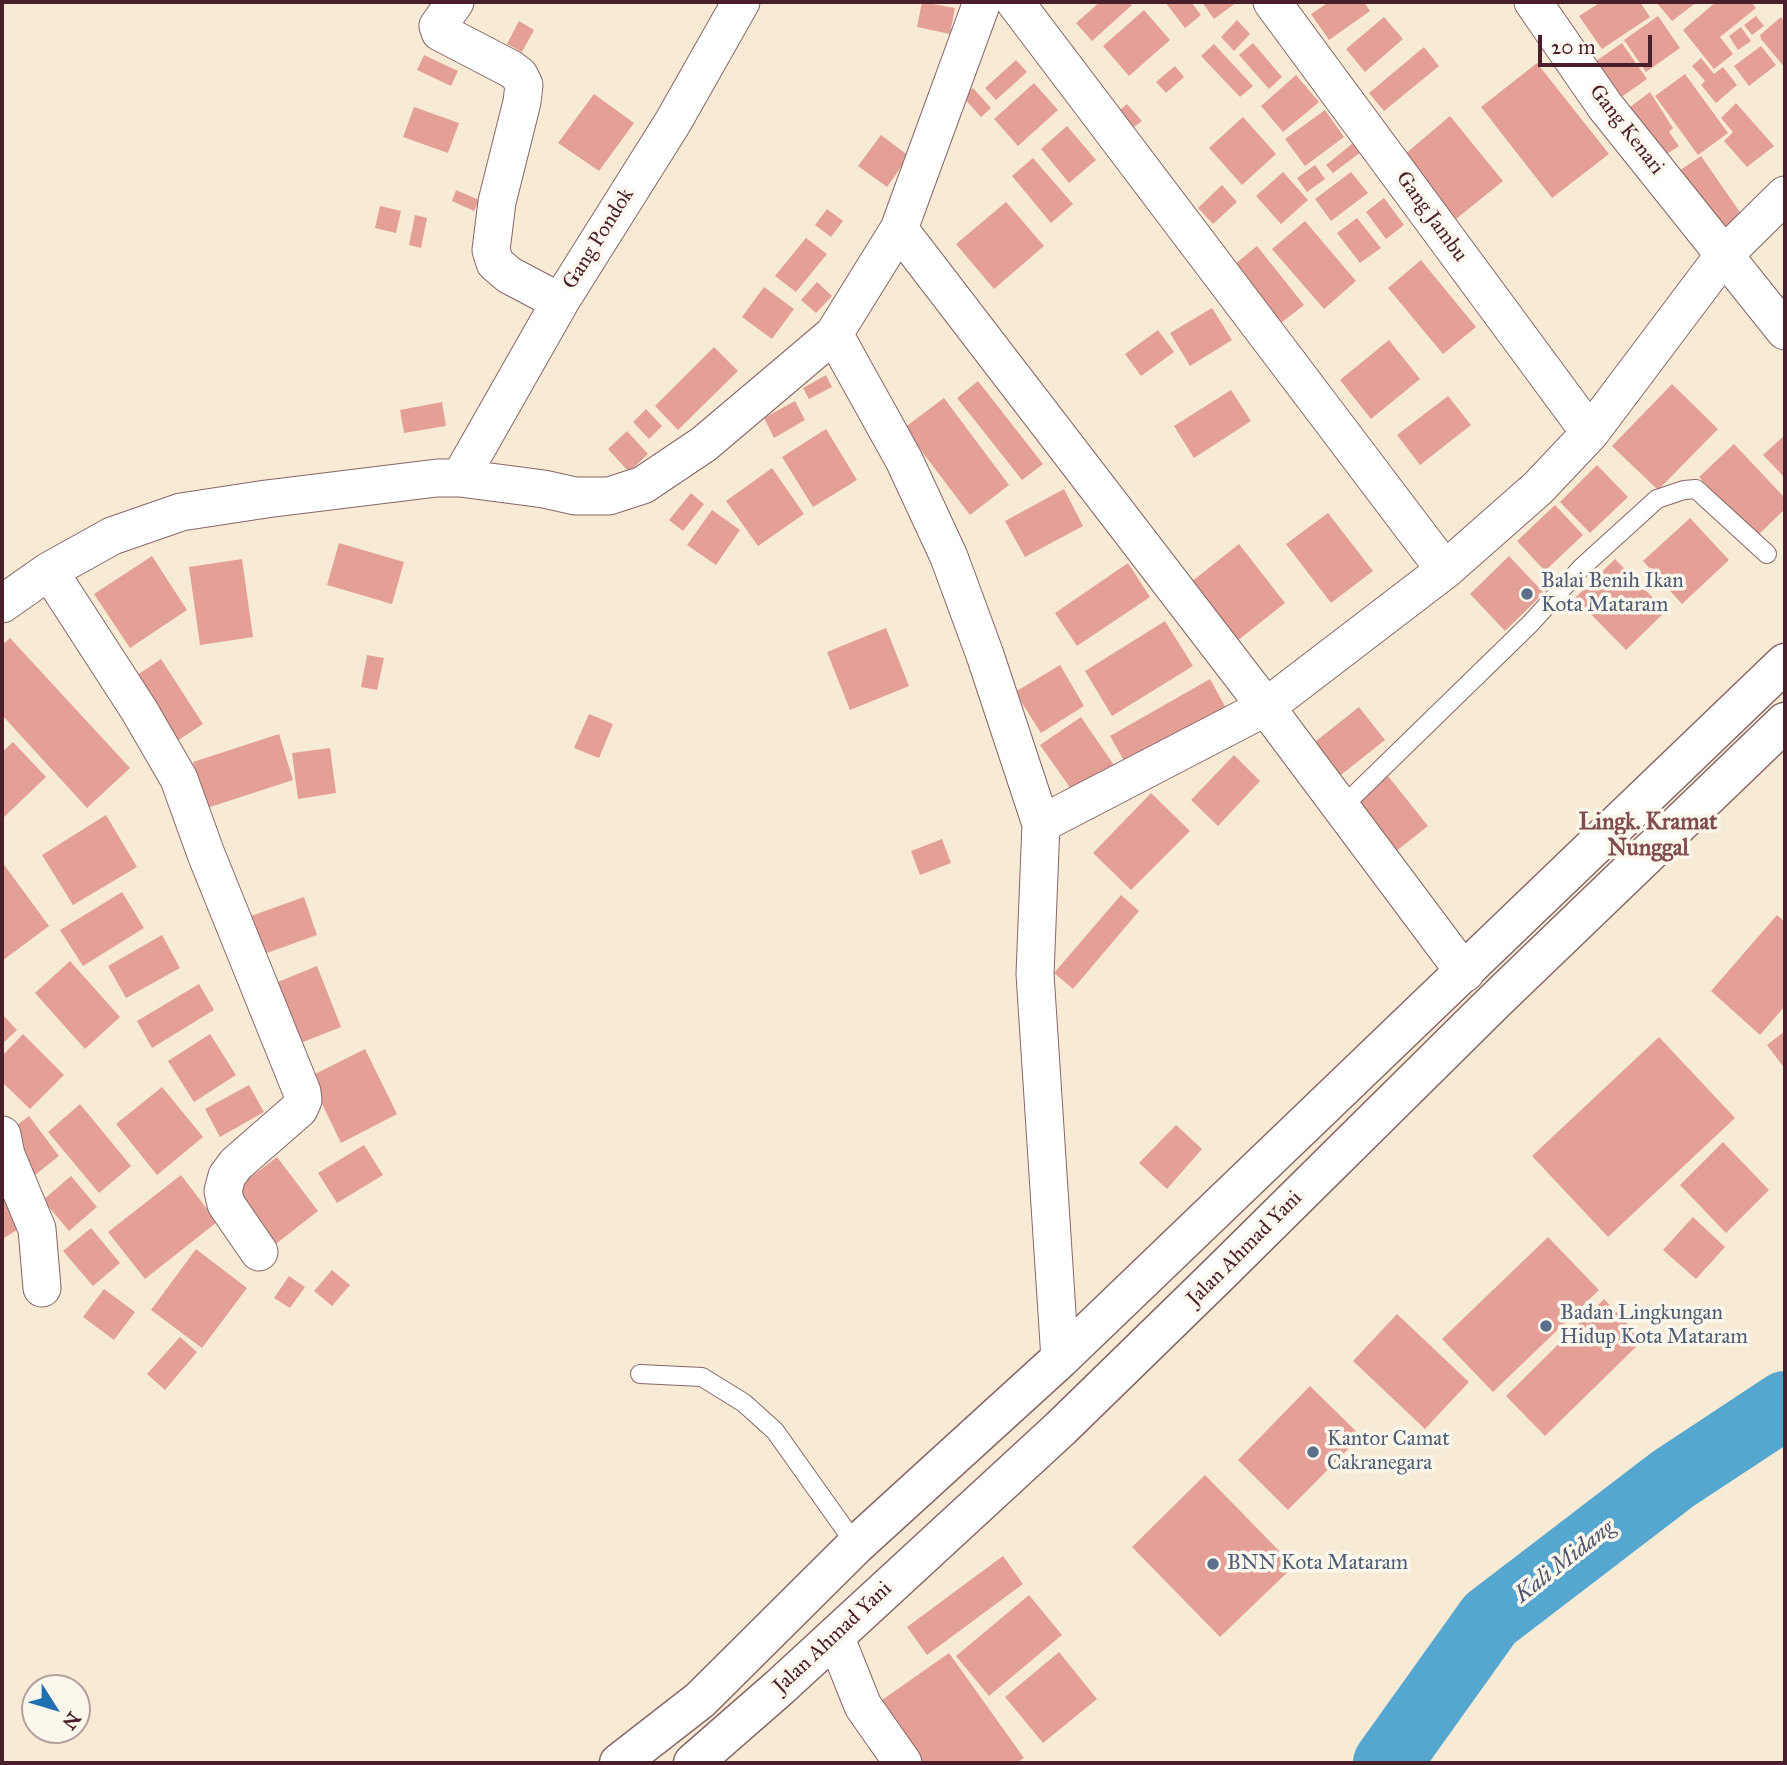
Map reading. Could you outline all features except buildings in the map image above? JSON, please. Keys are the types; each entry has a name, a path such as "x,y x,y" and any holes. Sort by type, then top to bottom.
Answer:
{"highway":[{"path":"619,1763 699,1700 856,1545 1060,1359 1785,663"},
{"name":"Jalan Ahmad Yani","path":"693,1763 1061,1428 1495,1001 1785,722"},
{"path":"970,1440 1006,1477"}],"street":[{"path":"454,2 439,26 440,32 510,69 519,75 524,85 497,202 491,250 495,263 509,275 560,302"},
{"name":"Gang Pondok","path":"460,478 560,302 673,122 741,2"},
{"path":"2,604 49,571 112,536 181,512 437,478 460,478 609,496 643,485 704,444 834,334 899,229 982,2"},
{"path":"1015,2 1445,570"},
{"name":"Gang Jambu","path":"1272,2 1590,433"},
{"name":"Gang Kenari","path":"1533,2 1605,106 1785,331"},
{"path":"1041,824 1266,707 1445,570 1538,488 1590,433 1724,256 1785,195"},
{"path":"899,229 1266,707 1465,973"},
{"path":"834,334 904,460 949,557 985,655 1041,824 1035,974 1060,1359"},
{"path":"49,571 139,710 179,779 211,867 302,1092 303,1100 299,1109 236,1164 222,1191 226,1204 259,1252"},
{"path":"2,1135 6,1155 37,1229 42,1288"},
{"path":"835,1636 863,1706 903,1763"}],"lane":[{"path":"1341,808 1530,624 1581,568 1657,499 1684,489 1696,489 1767,554"},
{"path":"640,1374 702,1377 744,1403 775,1431 856,1545"}],"waterway":[{"name":"Kali Midang","path":"1387,1763 1490,1619 1673,1479 1785,1405"}],"place":[{"name":"Balai Benih Ikan Kota Mataram","path":"1527,594"},
{"name":"Badan Lingkungan Hidup Kota Mataram","path":"1546,1326"},
{"name":"Kantor Camat Cakranegara","path":"1313,1452"},
{"name":"BNN Kota Mataram","path":"1213,1564"}],"district":[{"name":"Lingk. Kramat Nunggal","path":"1648,836"}]}
